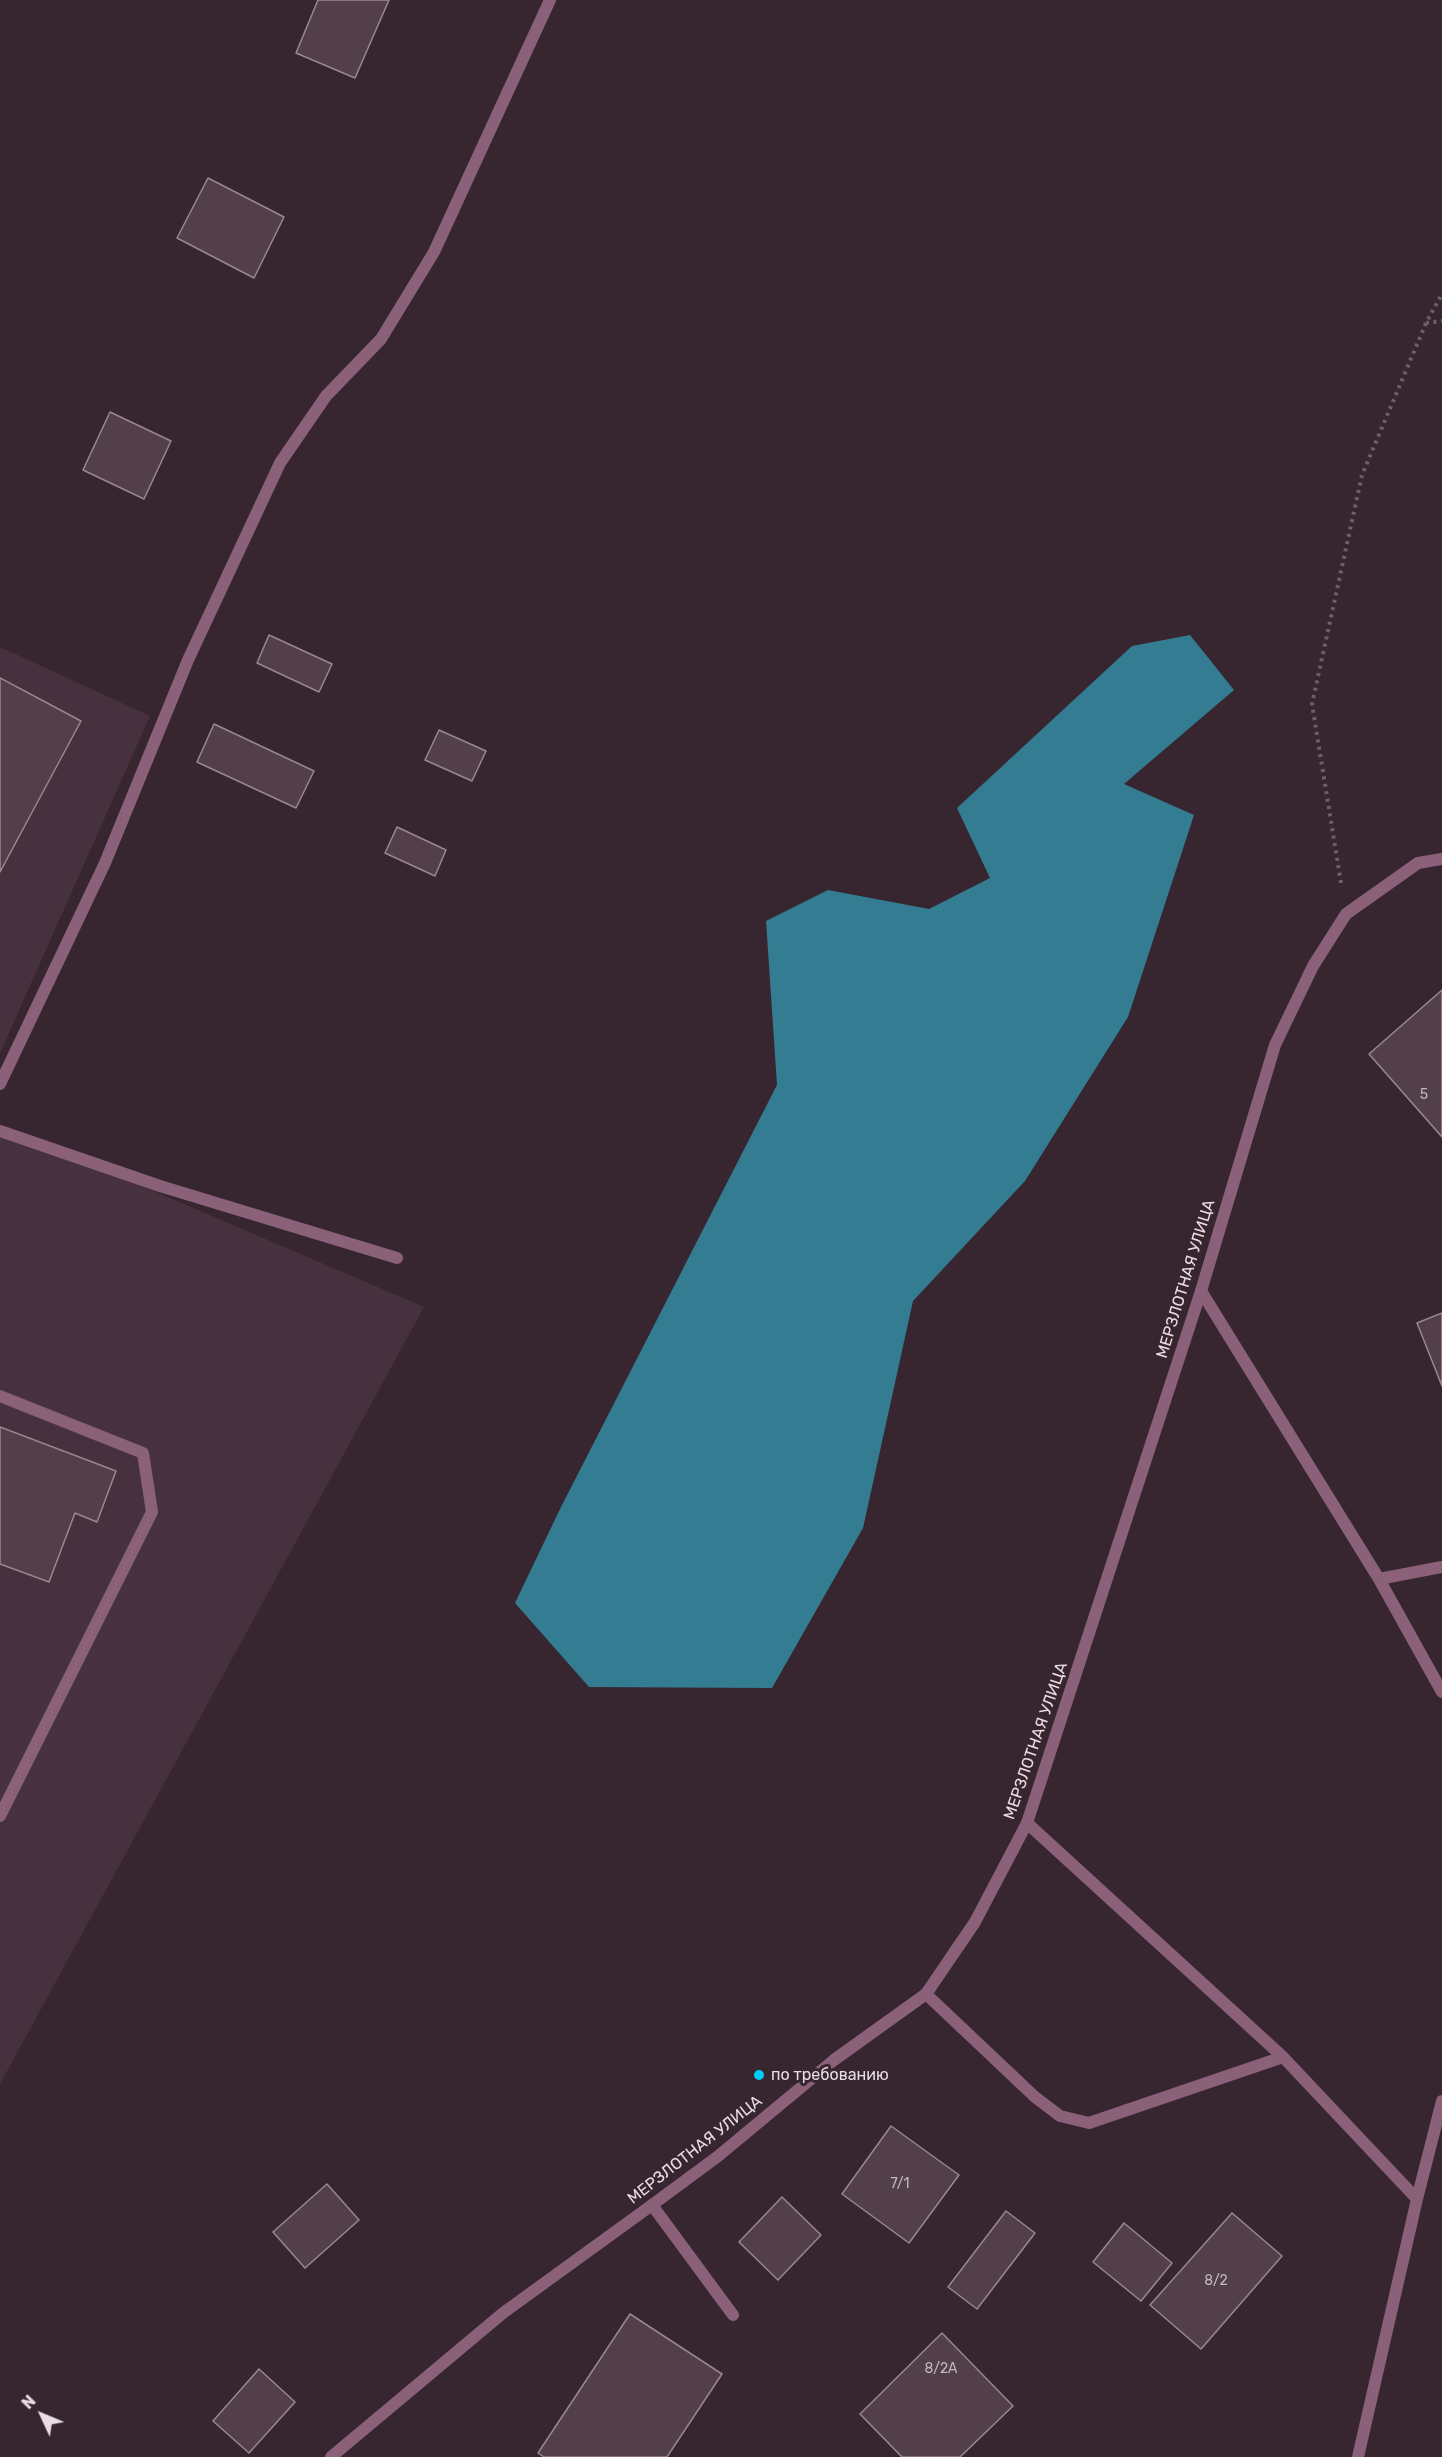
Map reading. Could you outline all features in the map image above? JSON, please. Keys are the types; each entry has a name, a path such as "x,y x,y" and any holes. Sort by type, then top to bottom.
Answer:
{"street":[{"path":"0,1084 105,863 188,660 280,463 327,396 381,339 434,252 550,0"},
{"name":"МЕРЗЛОТНАЯ УЛИЦА","path":"331,2457 503,2313 717,2157 834,2061 926,1994 975,1922 1028,1823 1201,1291 1275,1045 1313,966 1346,914 1418,863 1442,859"},
{"path":"0,1131 160,1186 397,1258"},
{"path":"1201,1291 1379,1579 1442,1692"},
{"path":"0,1396 143,1453 152,1512 0,1816"},
{"path":"1379,1579 1442,1567"},
{"path":"1028,1823 1283,2057 1417,2199"},
{"path":"926,1994 1035,2097 1060,2116 1089,2124 1283,2057"},
{"path":"1358,2457 1417,2199 1442,2101"},
{"path":"652,2205 733,2315"}],"path":[{"path":"1346,914 1312,704 1362,475 1426,323 1442,294"},
{"path":"1426,323 1442,321"}],"shaded area":[{"path":"0,647 150,716 0,1053"},
{"path":"0,1125 424,1307 0,2084"}],"water":[{"path":"1190,635 1234,690 1124,784 1194,815 1128,1017 1025,1181 913,1301 863,1528 772,1688 589,1687 515,1603 561,1507 777,1085 766,921 828,890 929,909 990,878 957,808 1132,646"}],"building":[{"path":"318,0 389,0 355,78 296,53"},
{"path":"208,178 284,217 254,278 177,238"},
{"path":"110,412 171,441 144,499 83,470"},
{"path":"269,635 332,664 319,692 257,663"},
{"path":"0,678 81,721 0,872"},
{"path":"214,724 314,771 296,808 197,762"},
{"path":"439,730 486,751 472,781 425,760"},
{"path":"397,827 446,850 435,876 385,853"},
{"path":"1442,990 1442,1137 1369,1054"},
{"path":"1442,1313 1442,1386 1417,1323"},
{"path":"0,1427 116,1471 97,1522 75,1513 49,1582 0,1564"},
{"path":"891,2126 959,2175 909,2243 842,2194"},
{"path":"327,2184 359,2220 305,2268 273,2232"},
{"path":"782,2197 821,2235 778,2280 739,2242"},
{"path":"1006,2211 1035,2233 977,2309 948,2287"},
{"path":"1232,2213 1282,2256 1201,2349 1150,2305"},
{"path":"1124,2223 1172,2263 1141,2301 1093,2262"},
{"path":"630,2314 722,2374 667,2457 544,2457 538,2453"},
{"path":"942,2333 1013,2406 960,2457 902,2457 860,2414"},
{"path":"259,2369 295,2402 249,2453 213,2421"}],"place":[{"name":"по требованию","path":"759,2075"}]}
